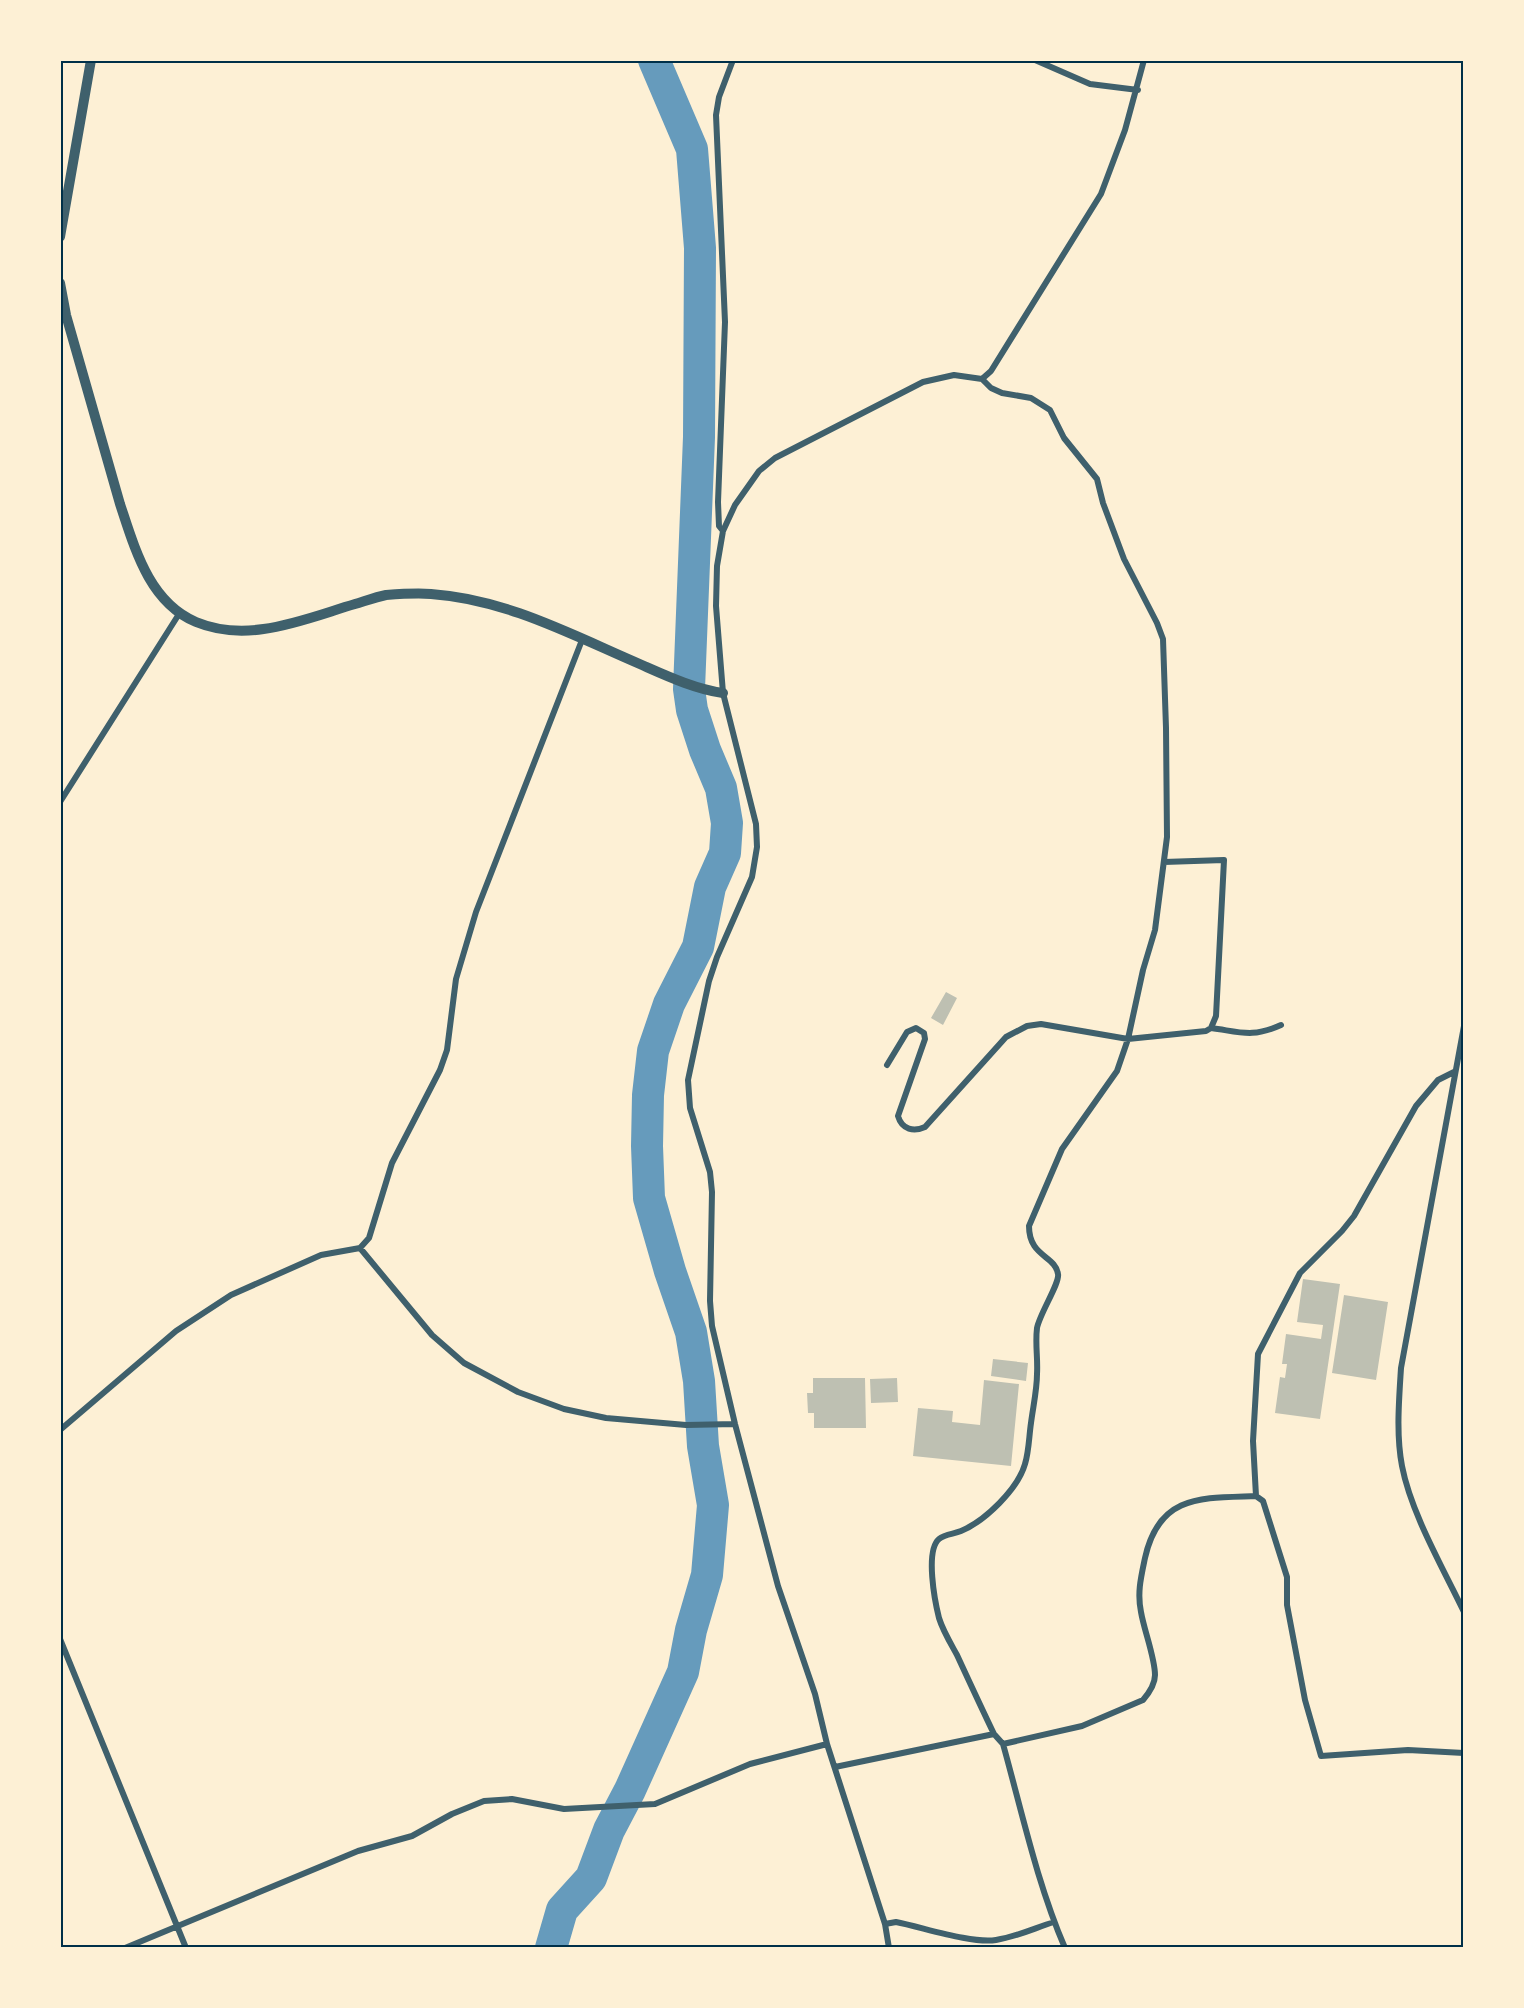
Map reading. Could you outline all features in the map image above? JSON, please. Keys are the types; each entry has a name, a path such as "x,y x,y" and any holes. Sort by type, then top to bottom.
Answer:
{"street":[{"path":"60,237 91,60"},
{"path":"723,531 718,519 725,322 716,115 719,97 733,60"},
{"path":"1035,60 1090,84 1137,90"},
{"path":"982,379 991,371 1101,194 1125,130 1144,60"},
{"path":"60,283 66,315 129,531 148,577 162,599 179,614 207,626 254,631 279,627 384,596 429,594 467,597 504,607 665,674 711,691 723,693"},
{"path":"889,1948 885,1924 827,1744 815,1694 778,1586 735,1424 712,1326 710,1301 711,1182 690,1108 688,1080 709,981 717,957 753,877 757,846 756,824 723,693 716,606 717,566 723,531 748,484 775,458 923,382 954,375 982,379 991,388 1002,393 1031,398 1050,410 1064,438 1097,479 1103,503 1124,559 1163,639 1167,837 1155,930 1143,970 1128,1039 1117,1071 1062,1149 1029,1226 1029,1237 1032,1244 1055,1267 1059,1275 1043,1308 1038,1326 1037,1374 1026,1463 1018,1482 982,1518 961,1531 943,1536 937,1541 933,1551 932,1572 940,1619 994,1734 1003,1744 1033,1855 1054,1922 1065,1948"},
{"path":"60,802 179,614"},
{"path":"60,1430 176,1331 231,1294 321,1255 360,1248 369,1238 392,1163 440,1070 447,1050 456,979 476,912 582,640"},
{"path":"887,1065 907,1032 916,1028 924,1033 925,1039 898,1116 900,1122 908,1129 919,1130 926,1127 1006,1036 1027,1026 1041,1024 1128,1039 1206,1031 1211,1028 1216,1016 1224,860 1164,862"},
{"path":"1211,1028 1253,1034 1281,1025"},
{"path":"1464,1026 1401,1368 1399,1414 1402,1466 1415,1505 1464,1612"},
{"path":"1256,1496 1253,1441 1258,1354 1300,1273 1354,1216 1416,1106 1438,1080 1454,1072"},
{"path":"360,1248 432,1335 464,1363 518,1392 564,1409 606,1418 686,1425 735,1424"},
{"path":"1003,1744 1082,1726 1143,1700 1153,1685 1155,1675 1140,1610 1138,1588 1149,1538 1158,1523 1171,1511 1191,1501 1256,1496 1263,1501 1287,1577 1287,1605 1305,1700 1321,1756 1408,1750 1464,1753"},
{"path":"60,1639 186,1948"},
{"path":"835,1767 994,1734"},
{"path":"125,1948 357,1851 412,1836 452,1814 484,1802 512,1799 564,1809 655,1804 750,1764 827,1744"},
{"path":"885,1924 896,1922 980,1941 995,1941 1054,1922"}],"building":[{"path":"946,992 957,998 943,1025 931,1018"},
{"path":"1303,1279 1340,1284 1320,1419 1275,1413 1280,1377 1285,1378 1287,1364 1282,1364 1286,1334 1321,1339 1323,1325 1297,1322"},
{"path":"1344,1295 1388,1302 1376,1380 1332,1373"},
{"path":"993,1359 1028,1363 1026,1381 991,1376"},
{"path":"813,1378 865,1378 866,1428 814,1428 814,1413 808,1413 807,1393 813,1393"},
{"path":"897,1378 898,1402 871,1403 870,1379"},
{"path":"984,1380 1019,1384 1011,1466 913,1456 918,1408 953,1411 952,1422 980,1425"}],"waterway":[{"path":"551,1948 562,1910 591,1878 609,1830 630,1790 683,1672 691,1630 707,1575 713,1505 703,1446 699,1381 691,1332 649,1198 648,1095 653,1051 669,1004 698,947 710,887 725,853 727,823 721,788 692,710 689,689 699,437 700,248 692,149 654,60"}]}
